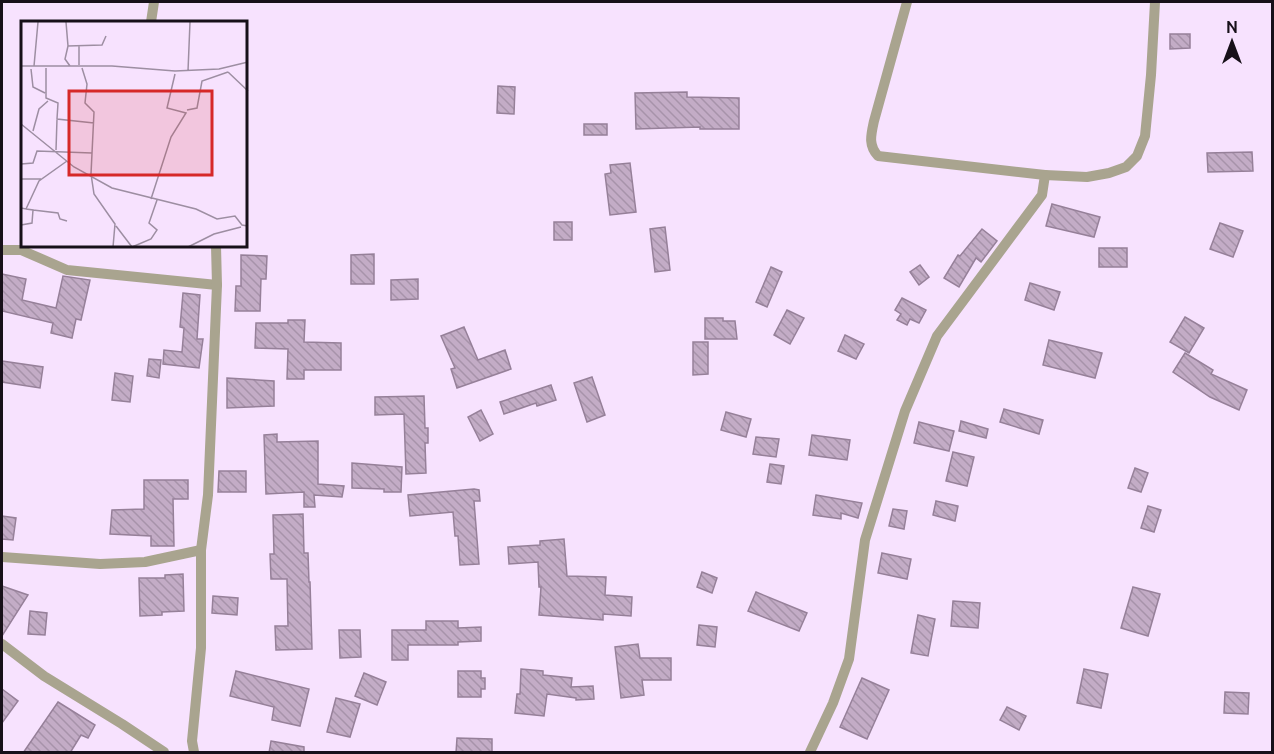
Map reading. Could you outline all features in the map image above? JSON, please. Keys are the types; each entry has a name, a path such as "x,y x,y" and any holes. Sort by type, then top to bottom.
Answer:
{"street":[{"path":"151,21 154,2"},
{"path":"907,2 870,141 872,150 878,156 1045,175 1086,177 1126,167 1137,156 1145,136 1155,2"},
{"path":"810,753 833,703 849,659 864,540 905,411 937,336 1042,195 1045,175"},
{"path":"195,753 192,741 201,648 201,550 208,495 217,285 216,248"},
{"path":"2,250 21,250 67,270 217,285"},
{"path":"2,557 100,564 145,562 201,550"},
{"path":"2,645 44,676 164,753"}],"building":[{"path":"1170,34 1190,34 1190,48 1170,49"},
{"path":"498,86 515,87 514,114 497,113"},
{"path":"687,92 687,97 739,98 739,129 700,129 700,127 636,129 635,93"},
{"path":"584,124 607,124 607,135 584,135"},
{"path":"1252,152 1253,171 1208,172 1207,153"},
{"path":"630,163 636,212 610,215 605,174 611,173 610,165"},
{"path":"1052,204 1100,217 1094,237 1046,226"},
{"path":"554,222 572,222 572,240 554,240"},
{"path":"1220,223 1243,231 1233,257 1210,249"},
{"path":"665,227 670,270 655,272 650,229"},
{"path":"982,229 997,241 981,262 976,258 959,287 944,278 958,255 960,256"},
{"path":"1099,248 1127,248 1127,267 1099,267"},
{"path":"374,254 374,284 351,284 351,255"},
{"path":"241,255 267,256 266,279 261,279 260,311 235,311 236,286 241,286"},
{"path":"920,265 929,277 919,285 910,272"},
{"path":"771,267 782,272 767,307 756,302"},
{"path":"2,274 26,279 22,300 56,308 63,276 90,280 81,320 76,319 72,338 51,333 53,323 2,311"},
{"path":"418,279 418,299 391,300 391,280"},
{"path":"1030,283 1060,292 1054,310 1025,300"},
{"path":"183,293 200,295 197,339 203,339 199,368 163,364 164,350 182,352 184,328 180,327"},
{"path":"902,298 926,310 919,323 910,319 907,325 897,320 901,314 895,310"},
{"path":"787,310 804,318 790,344 774,335"},
{"path":"1185,317 1204,328 1189,353 1170,342"},
{"path":"705,318 735,321 737,339 705,339"},
{"path":"288,320 305,320 304,342 341,343 341,370 304,370 304,379 287,379 288,349 255,348 256,323 288,323"},
{"path":"464,327 478,360 505,350 511,369 457,388 451,369 455,368 441,336"},
{"path":"845,335 864,344 856,359 838,351"},
{"path":"1049,340 1102,353 1095,378 1043,365"},
{"path":"693,342 708,342 708,374 693,375"},
{"path":"1185,353 1213,370 1211,374 1247,390 1239,410 1210,397 1173,372"},
{"path":"149,359 161,360 159,378 147,376"},
{"path":"2,361 43,367 40,388 2,382"},
{"path":"115,373 133,376 130,402 112,400"},
{"path":"592,377 605,415 587,422 574,383"},
{"path":"227,378 274,381 274,406 227,408"},
{"path":"551,385 556,400 537,406 536,403 504,414 500,402"},
{"path":"424,396 425,428 428,428 428,443 425,443 426,473 406,474 404,414 375,415 375,397"},
{"path":"1004,409 1043,420 1039,434 1000,422"},
{"path":"481,410 493,434 480,441 468,417"},
{"path":"726,412 751,419 746,437 721,430"},
{"path":"961,421 988,429 986,438 959,431"},
{"path":"919,422 954,431 949,451 914,443"},
{"path":"277,434 277,442 318,441 318,484 344,486 342,497 314,495 315,507 304,507 304,492 266,494 264,435"},
{"path":"812,435 850,440 847,460 809,455"},
{"path":"756,437 779,439 776,457 753,454"},
{"path":"953,452 974,457 967,486 946,481"},
{"path":"352,463 402,467 401,492 352,488"},
{"path":"770,464 784,466 781,484 767,482"},
{"path":"1135,468 1148,473 1141,492 1128,488"},
{"path":"219,471 246,471 246,492 218,492"},
{"path":"144,480 188,480 188,499 173,499 174,546 151,546 151,536 110,534 112,510 144,509"},
{"path":"479,490 480,501 474,501 479,564 460,565 458,536 455,536 453,512 410,516 408,495"},
{"path":"816,495 862,503 858,518 841,513 841,519 813,515"},
{"path":"936,501 958,506 955,521 933,515"},
{"path":"1148,506 1161,510 1154,532 1141,528"},
{"path":"893,509 907,511 904,529 889,526"},
{"path":"303,514 304,553 308,553 310,582 312,649 276,650 275,626 288,626 287,579 271,579 270,554 274,554 273,515"},
{"path":"2,516 16,518 13,540 2,539"},
{"path":"564,539 567,576 606,577 605,595 632,597 631,616 603,614 603,620 539,615 541,587 539,587 538,562 509,564 508,547 540,545 540,541"},
{"path":"882,553 911,559 907,579 878,573"},
{"path":"702,572 717,578 712,593 697,587"},
{"path":"183,574 184,611 140,616 139,578 165,578 165,575"},
{"path":"2,586 28,595 2,636"},
{"path":"1133,587 1160,594 1148,636 1121,628"},
{"path":"756,592 807,613 799,631 748,611"},
{"path":"213,596 238,598 237,615 212,613"},
{"path":"953,601 980,603 978,628 951,626"},
{"path":"30,611 47,613 45,635 28,634"},
{"path":"918,615 935,619 928,656 911,653"},
{"path":"426,621 458,621 458,628 481,627 481,641 458,642 458,645 408,645 408,660 392,660 392,630 426,630"},
{"path":"699,625 717,627 715,647 697,645"},
{"path":"339,630 360,630 361,657 340,658"},
{"path":"638,644 640,658 671,658 671,680 642,680 644,695 621,698 615,647"},
{"path":"521,669 543,671 543,675 572,678 571,687 593,686 594,699 576,700 576,698 547,694 544,716 515,713 517,694 520,694"},
{"path":"1084,669 1108,674 1101,708 1077,703"},
{"path":"236,671 309,689 300,726 272,720 274,707 230,696"},
{"path":"458,671 481,671 481,678 485,678 485,689 481,689 481,697 458,697"},
{"path":"364,673 386,682 377,705 355,696"},
{"path":"862,678 889,690 867,739 840,727"},
{"path":"2,689 18,701 2,723"},
{"path":"1225,692 1249,693 1248,714 1224,713"},
{"path":"336,698 360,704 350,737 327,732"},
{"path":"58,702 95,725 88,738 81,735 70,753 23,753"},
{"path":"1007,707 1026,716 1019,730 1000,720"},
{"path":"457,738 492,739 492,753 456,753"},
{"path":"271,741 304,747 304,753 269,753"}]}
